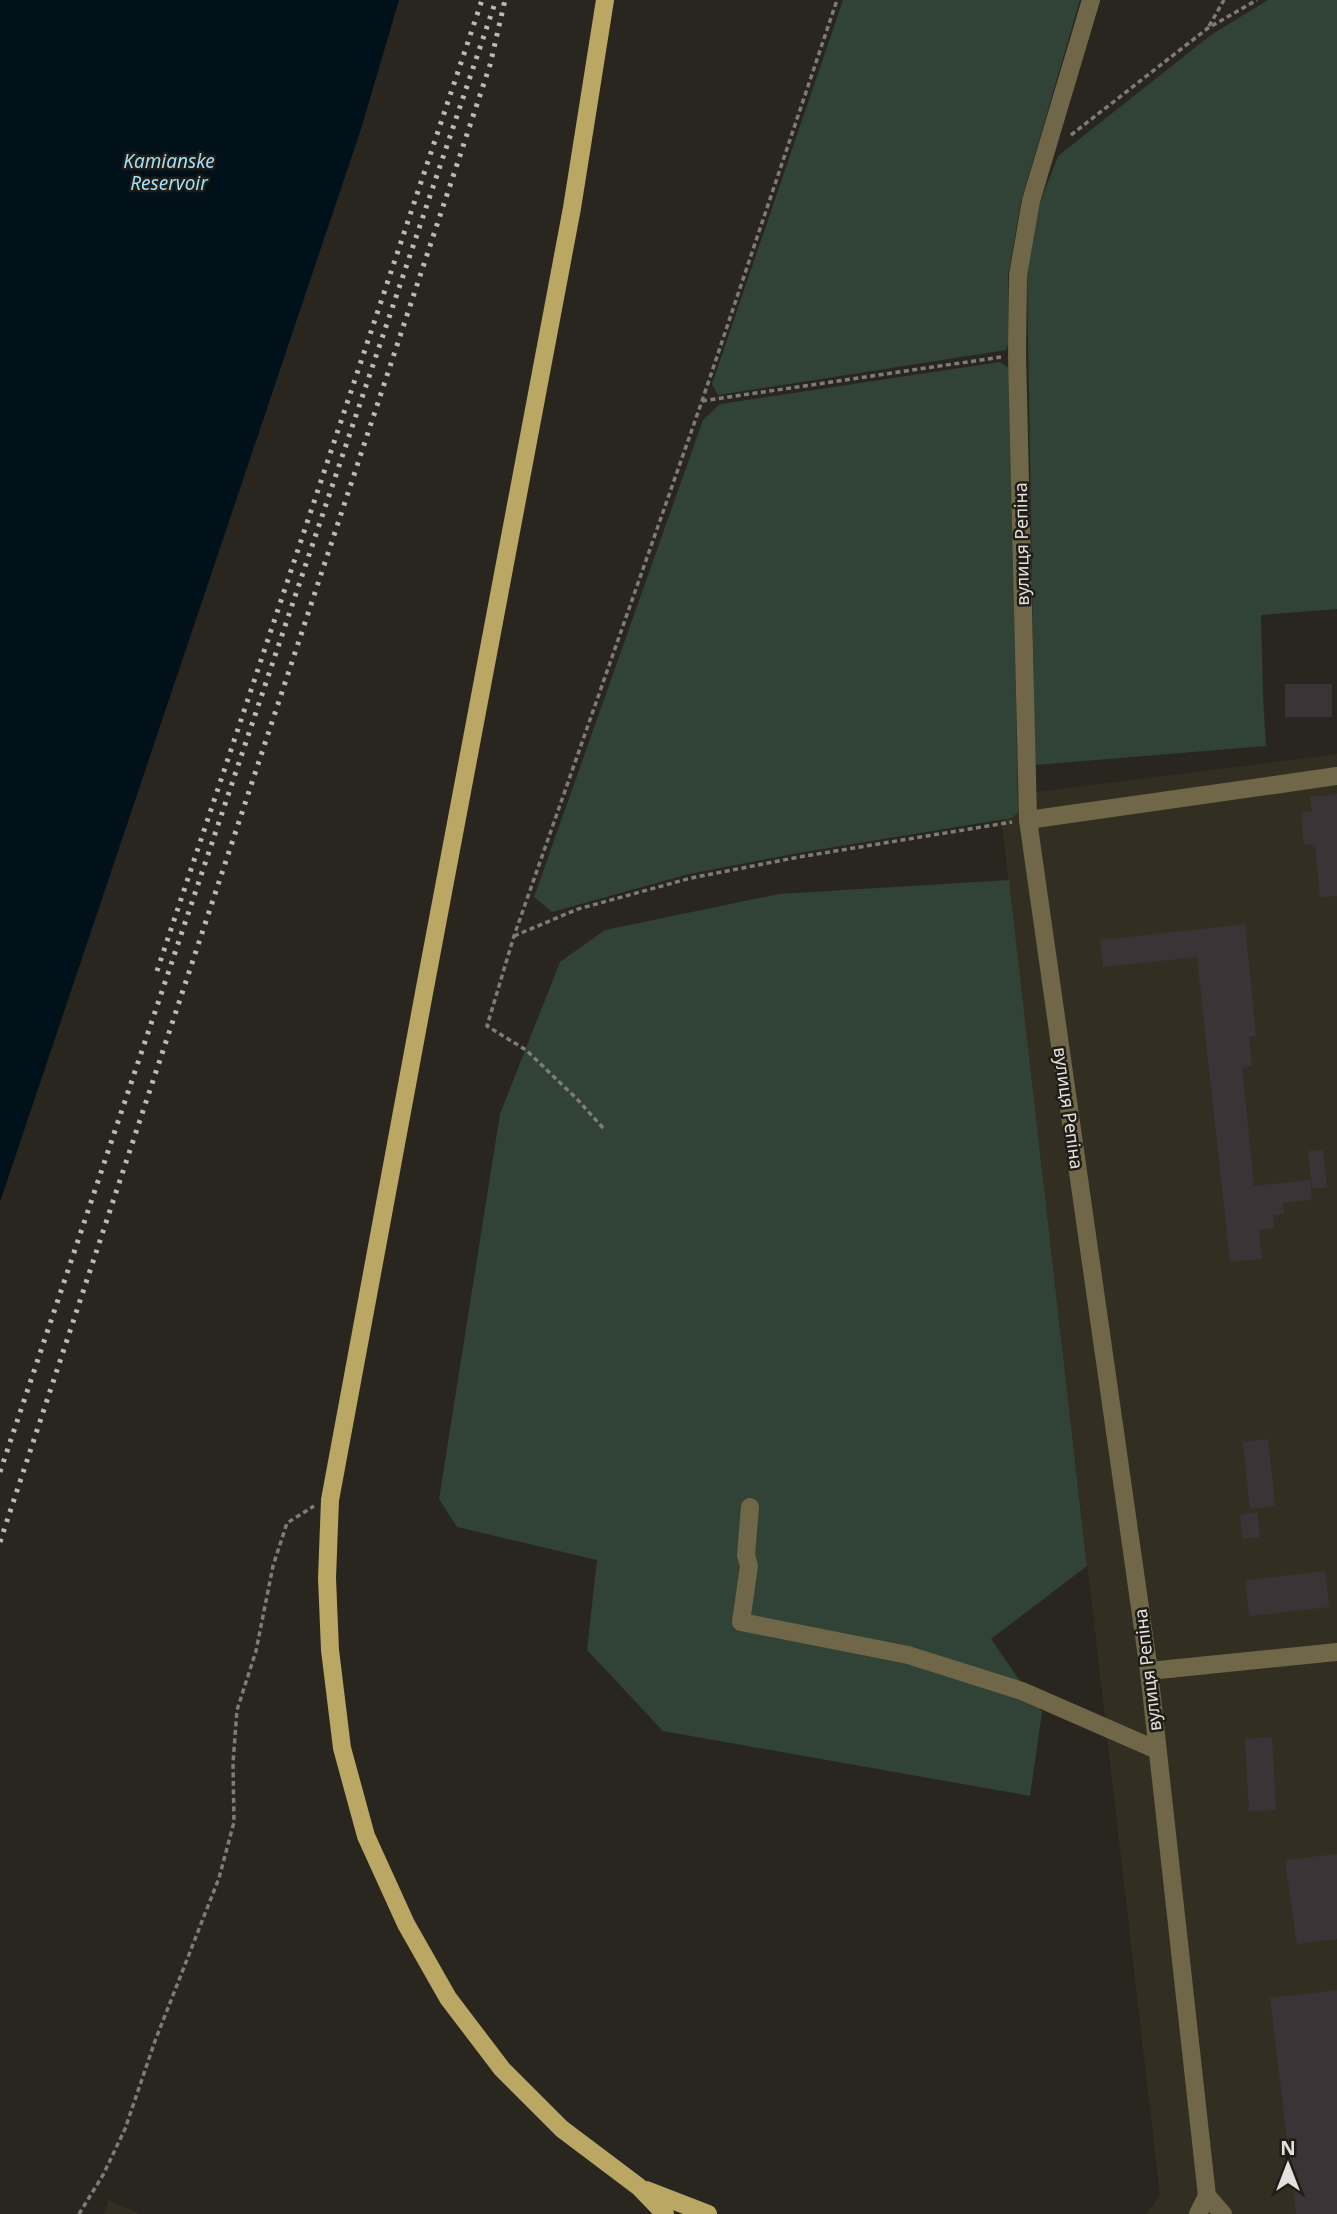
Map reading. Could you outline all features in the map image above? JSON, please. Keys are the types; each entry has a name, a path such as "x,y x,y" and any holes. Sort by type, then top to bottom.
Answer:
{"main road":[{"path":"605,0 570,222 330,1500 327,1578 330,1650 342,1748 366,1836 406,1924 448,1998 502,2069 562,2129 639,2187 665,2214"},
{"path":"639,2187 708,2214"}],"street":[{"name":"вулиця Репіна","path":"1091,0 1031,201 1018,275 1017,354 1028,820 1149,1671 1207,2196"},
{"path":"1028,820 1337,776"},
{"path":"750,1507 746,1555 750,1566 741,1622 908,1655 1022,1691 1157,1750"},
{"path":"1149,1671 1337,1652"},
{"path":"1198,2214 1207,2196 1223,2214"}],"path":[{"path":"603,1128 526,1049 487,1026 514,936 702,401 837,0"},
{"path":"1208,27 1224,0"},
{"path":"1044,155 1208,27 1257,0"},
{"path":"702,401 1017,354"},
{"path":"514,936 578,909 691,878 799,857 1028,820"},
{"path":"79,2214 103,2175 125,2129 155,2041 219,1878 234,1822 233,1763 237,1710 256,1651 273,1566 287,1523 312,1507 330,1500"}],"shaded area":[{"path":"1337,754 1337,2214 1146,2214 1160,2196 999,797"},
{"path":"109,2200 140,2214 104,2214"}],"green space":[{"path":"843,0 1080,0 1021,202 1008,276 1009,342 1006,350 718,395 712,384"},
{"path":"1268,0 1337,0 1337,609 1261,615 1266,746 1035,765 1027,274 1039,205 1058,156 1211,35"},
{"path":"1000,362 1010,369 1018,812 1012,818 689,874 552,912 534,897 703,420 720,404"},
{"path":"1009,880 1087,1566 991,1639 1042,1712 1030,1796 663,1731 587,1650 597,1560 457,1527 439,1499 500,1114 560,962 605,930 779,894"}],"water":[{"name":"Kamianske Reservoir","path":"0,0 399,0 361,129 0,1202"}],"building":[{"path":"1285,684 1332,684 1332,717 1285,717"},
{"path":"1337,794 1337,896 1320,897 1315,844 1304,845 1301,812 1312,811 1310,797"},
{"path":"1245,924 1256,1036 1249,1037 1252,1066 1242,1068 1254,1186 1310,1180 1312,1200 1283,1203 1284,1214 1273,1215 1274,1228 1259,1230 1262,1259 1230,1262 1197,957 1103,967 1100,940"},
{"path":"1323,1150 1327,1187 1312,1189 1308,1151"},
{"path":"1268,1439 1275,1506 1250,1509 1243,1442"},
{"path":"1257,1512 1260,1537 1243,1539 1240,1515"},
{"path":"1325,1571 1329,1607 1249,1616 1245,1580"},
{"path":"1272,1737 1276,1810 1249,1811 1245,1739"},
{"path":"1337,1854 1337,1939 1297,1944 1285,1860"},
{"path":"1337,1990 1337,2214 1296,2214 1270,1998"}],"railway":[{"path":"157,971 482,0"},
{"path":"0,1472 496,0"},
{"path":"0,1542 490,65 505,0"}]}
